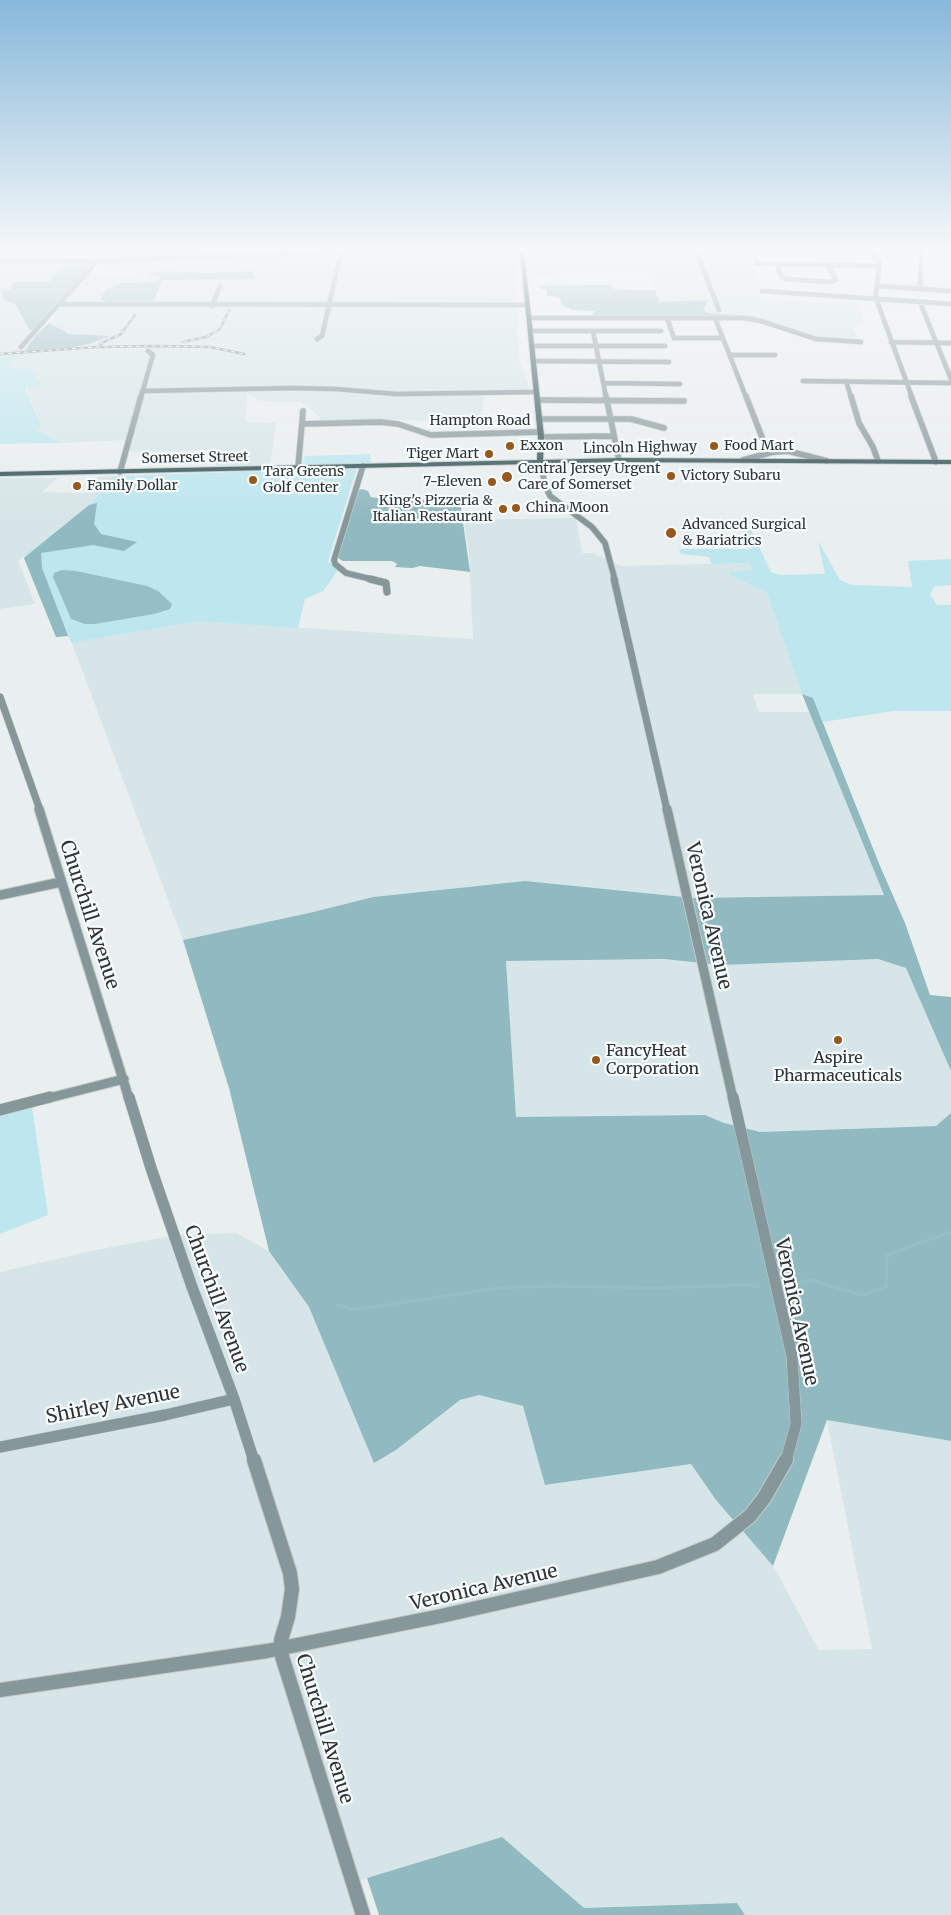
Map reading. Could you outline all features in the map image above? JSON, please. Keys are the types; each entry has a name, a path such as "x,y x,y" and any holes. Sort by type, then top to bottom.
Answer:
{"main road":[{"path":"532,340 541,434 540,462"},
{"name":"Lincoln Highway","path":"540,462 743,460 951,462"},
{"name":"Somerset Street","path":"0,474 540,462"}],"street":[{"path":"21,347 27,340"},
{"path":"595,340 619,460"},
{"path":"724,340 765,446 773,452"},
{"path":"837,340 861,342"},
{"path":"936,462 891,342 951,343"},
{"path":"936,343 951,379"},
{"path":"532,346 665,346"},
{"path":"120,472 152,355 148,351"},
{"path":"730,355 775,355"},
{"path":"534,361 669,362"},
{"path":"803,381 951,383"},
{"path":"846,381 859,423 873,447 878,461"},
{"path":"604,383 680,384"},
{"path":"142,391 336,388 396,394 537,392"},
{"path":"538,400 684,401"},
{"path":"298,468 303,411"},
{"path":"539,419 633,419 664,428"},
{"name":"Hampton Road","path":"302,424 380,422 398,424 431,435 541,434 614,436"},
{"path":"743,460 773,452 800,453 827,461"},
{"name":"Veronica Avenue","path":"0,1690 281,1648 442,1616 658,1567 715,1544 750,1516 786,1463 793,1442 796,1424 792,1356 608,553 605,543 592,527 550,496 545,485 540,462"},
{"path":"363,466 334,560 335,564 346,573 386,583 387,592"},
{"name":"Churchill Avenue","path":"0,697 32,786 151,1168 192,1287 234,1399 290,1573 292,1588 281,1648 363,1915"},
{"path":"0,895 61,882"},
{"path":"0,1110 124,1079"},
{"name":"Shirley Avenue","path":"0,1447 165,1416 234,1399"}],"shaded area":[{"path":"0,340 32,340 24,352 39,352 98,340 518,340 519,360 531,392 485,392 481,415 430,417 427,421 396,419 319,421 320,417 301,402 261,401 247,394 246,422 276,423 270,465 216,466 215,450 131,452 124,440 63,443 35,430 41,425 19,370 10,365 19,355 0,355"},
{"path":"32,340 99,340 69,348 24,352"},
{"path":"0,355 20,355 10,364 13,368 36,370 35,376 43,387 25,388 41,425 35,430 63,443 0,444"},
{"path":"370,454 371,463 301,466 305,456"},
{"path":"357,468 328,561 338,570 323,591 305,599 298,628 199,621 72,643 68,636 56,637 24,558 26,554 86,509 115,476"},
{"path":"115,476 86,509 18,561 35,604 0,609 0,478 58,478 42,492 85,493 98,477"},
{"path":"362,489 368,491 371,497 378,498 460,501 470,572 420,566 412,568 395,567 397,564 392,561 343,561 336,557 356,491"},
{"path":"97,503 94,524 101,534 137,542 124,551 93,545 41,553 42,568 68,636 56,637 24,558 89,505"},
{"path":"576,518 582,553 592,553 621,566 749,563 753,570 729,572 730,575 767,593 802,694 753,694 759,712 812,712 884,895 694,898 525,881 373,897 183,940 72,643 199,621 473,639 469,552 464,520"},
{"path":"751,530 771,572 781,575 825,574 818,541 840,580 852,585 912,587 908,561 951,559 951,585 935,586 930,594 937,605 951,605 951,711 893,711 823,722 813,698 802,694 767,593 730,575 729,572 753,570 749,563 712,564 709,557 681,554 679,549 752,549 742,531"},
{"path":"62,570 76,571 147,586 158,591 172,604 170,609 154,614 85,624 71,619 53,577 54,573"},
{"path":"802,694 813,698 880,866 905,923 930,995 951,997 951,1071 906,968 878,959 722,965 664,959 506,961 516,1117 705,1115 724,1123 760,1132 936,1126 951,1113 951,1441 827,1420 773,1566 716,1500 691,1464 545,1485 523,1406 479,1395 460,1400 396,1450 374,1463 309,1307 269,1251 229,1088 183,940 373,897 525,881 694,898 884,895"},
{"path":"694,959 722,965 878,959 906,968 951,1071 951,1113 936,1126 760,1132 724,1123 705,1115 516,1118 506,961"},
{"path":"32,1107 48,1215 0,1234 0,1115"},
{"path":"236,1233 269,1251 309,1307 374,1462 396,1450 460,1400 479,1395 523,1406 546,1485 691,1464 716,1500 773,1566 819,1650 872,1649 827,1420 951,1441 951,1915 745,1915 737,1903 584,1908 502,1837 354,1882 366,1915 0,1915 0,1272 96,1250 176,1235"},
{"path":"502,1837 584,1908 737,1903 745,1915 379,1915 367,1878"}],"waterway":[{"path":"791,1284 812,1280 861,1295 886,1287 887,1255 951,1232"},
{"path":"338,1305 353,1310 498,1288 552,1286 655,1288 747,1285 758,1287"}],"railway":[{"path":"100,344 108,340"},
{"path":"183,342 191,340"},
{"path":"0,354 96,347 155,346 210,347 244,354"}],"place":[{"name":"Exxon","path":"510,446"},
{"name":"Food Mart","path":"714,446"},
{"name":"Tiger Mart","path":"489,454"},
{"name":"Victory Subaru","path":"671,476"},
{"name":"Central Jersey Urgent Care of Somerset","path":"507,477"},
{"name":"Tara Greens Golf Center","path":"253,480"},
{"name":"7-Eleven","path":"492,482"},
{"name":"Family Dollar","path":"77,486"},
{"name":"China Moon","path":"516,508"},
{"name":"King's Pizzeria & Italian Restaurant","path":"503,509"},
{"name":"Advanced Surgical & Bariatrics","path":"671,533"},
{"name":"Aspire Pharmaceuticals","path":"838,1040"},
{"name":"FancyHeat Corporation","path":"596,1060"}]}
